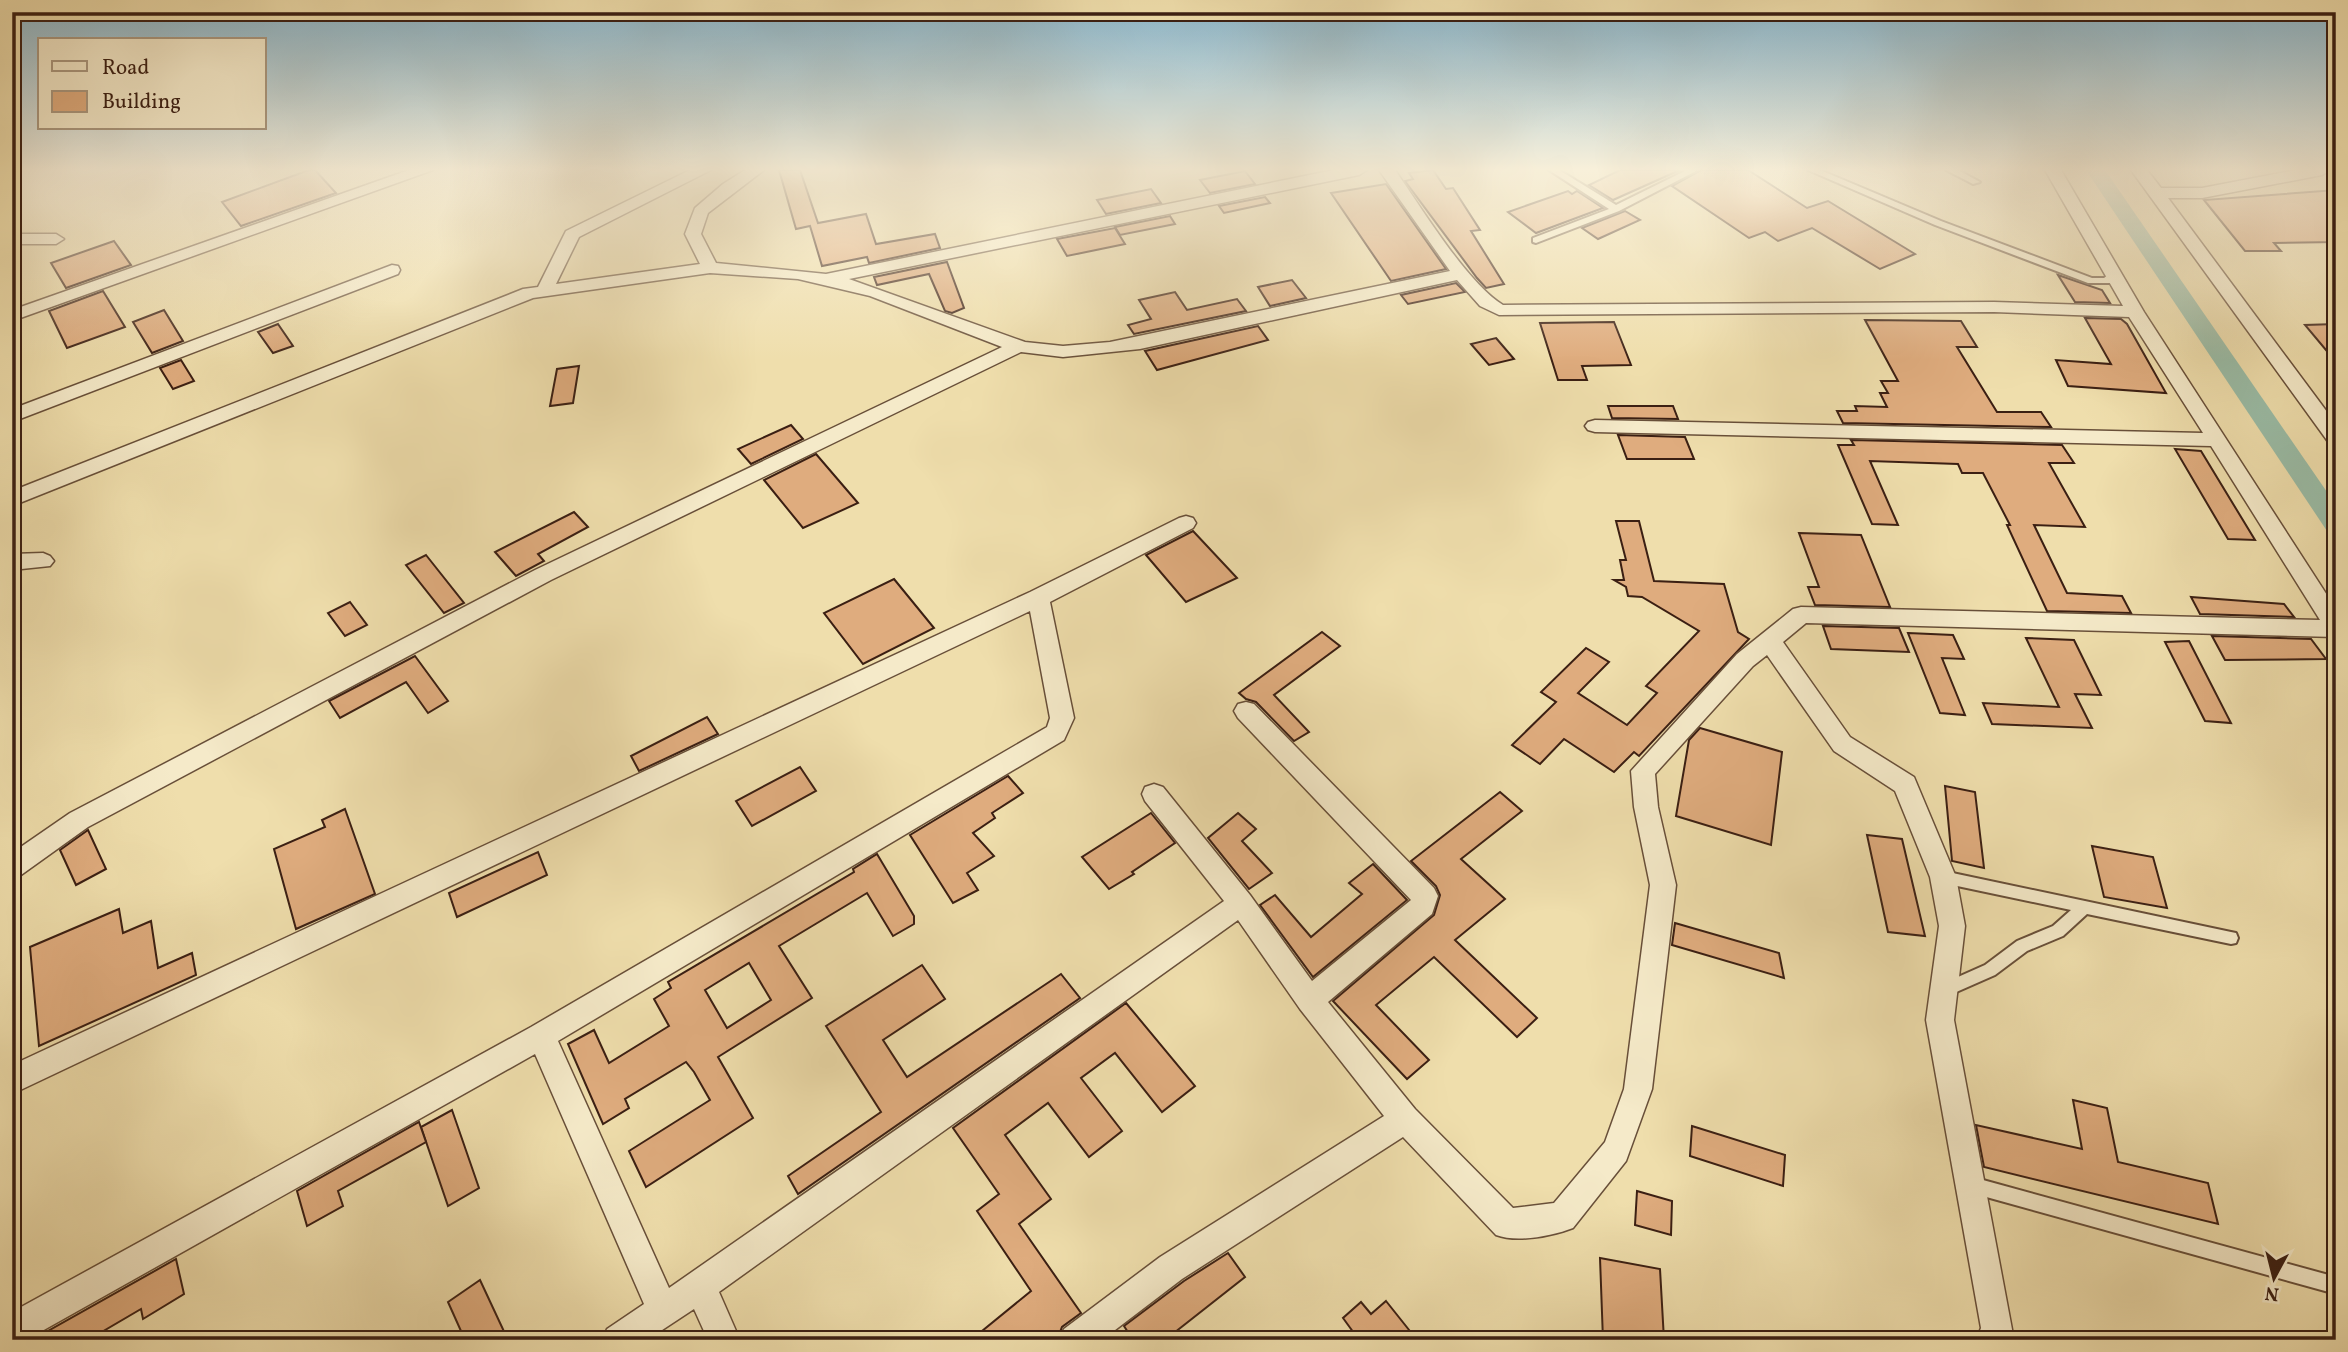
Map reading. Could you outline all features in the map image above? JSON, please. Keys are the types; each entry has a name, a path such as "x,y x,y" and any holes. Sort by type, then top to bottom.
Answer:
{"street":[{"path":"12,316 247,233"},
{"path":"544,291 574,233"},
{"path":"693,233 710,268"},
{"path":"827,279 1051,233"},
{"path":"1432,233 1461,274 1486,302 1499,310 1994,307 2135,312"},
{"path":"2089,233 2135,312 2336,628"},
{"path":"2185,233 2336,438"},
{"path":"12,239 56,239"},
{"path":"12,499 516,298 544,291 710,268 827,279 917,307 1019,346 1092,351 1461,274"},
{"path":"12,416 392,270"},
{"path":"12,867 79,820 543,575 1019,346"},
{"path":"1595,426 2216,440"},
{"path":"12,1080 1038,598 1185,523"},
{"path":"12,562 43,561"},
{"path":"12,1330 541,1036 1056,733 1062,718 1038,598"},
{"path":"1154,794 1241,903 1310,1000 1405,1119 1507,1224 1562,1217 1616,1152 1638,1089 1663,886 1646,807 1643,771 1745,660 1801,615 2336,628"},
{"path":"1769,640 1842,744 1905,784 1943,877 1952,926 1940,1020 1999,1337 1992,1340"},
{"path":"1246,710 1425,895 1423,906 1310,1000"},
{"path":"618,1340 700,1286 1241,903"},
{"path":"541,1036 663,1310"},
{"path":"1075,1340 1171,1268 1405,1119"},
{"path":"700,1286 724,1340"}],"lane":[{"path":"1536,240 1554,233"},
{"path":"1965,233 2091,281 2107,281 2113,274"},
{"path":"1943,877 2231,938"},
{"path":"1945,990 1990,970 2022,946 2058,931 2084,907"},
{"path":"1971,1185 2336,1286"}],"building":[{"path":"812,233 872,233 876,244 935,234 940,248 869,263 867,257 822,266"},
{"path":"1088,233 1118,233 1125,244 1067,256 1057,239"},
{"path":"1358,233 1421,233 1446,269 1391,281"},
{"path":"1444,233 1472,233 1504,284 1486,288"},
{"path":"1589,233 1611,233 1598,239"},
{"path":"1742,233 1762,233 1749,238"},
{"path":"1767,233 1799,233 1778,241"},
{"path":"1820,233 1881,233 1915,254 1880,269"},
{"path":"2231,233 2336,233 2336,242 2274,243 2281,251 2245,251"},
{"path":"114,241 131,265 66,288 51,263"},
{"path":"947,262 964,308 952,313 945,311 929,274 877,285 874,277"},
{"path":"2058,275 2102,290 2110,303 2075,302"},
{"path":"1292,280 1306,298 1270,306 1258,287"},
{"path":"1456,283 1465,292 1408,304 1401,295"},
{"path":"103,291 125,327 67,348 49,311"},
{"path":"1175,292 1187,310 1237,299 1246,311 1134,334 1128,325 1151,319 1139,300"},
{"path":"164,310 183,341 152,353 133,322"},
{"path":"2085,318 2121,319 2127,324 2166,393 2068,386 2056,360 2111,364"},
{"path":"1865,320 1961,321 1977,347 1957,347 1997,412 2041,412 2051,427 1843,423 1837,411 1857,411 1855,406 1887,407 1880,393 1888,393 1881,381 1898,381"},
{"path":"1614,322 1631,365 1582,366 1587,380 1558,380 1540,323"},
{"path":"278,324 293,346 273,353 258,332"},
{"path":"2336,324 2336,362 2305,325"},
{"path":"1258,326 1268,340 1157,370 1145,351"},
{"path":"1496,338 1514,359 1489,365 1471,344"},
{"path":"181,360 194,381 173,389 160,368"},
{"path":"579,366 573,403 550,406 557,369"},
{"path":"1608,406 1673,406 1678,419 1612,418"},
{"path":"791,425 803,439 751,464 738,449"},
{"path":"1618,435 1685,437 1694,459 1627,459"},
{"path":"1851,440 2062,445 2074,463 2049,463 2085,527 2034,525 2067,593 2122,596 2131,613 2047,611 2007,525 2010,525 1983,473 1962,473 1958,464 1870,461 1898,525 1872,524 1838,445 1854,445"},
{"path":"2175,449 2201,451 2255,540 2228,539"},
{"path":"816,454 858,503 803,528 764,480"},
{"path":"574,512 588,527 538,554 544,561 516,576 495,552"},
{"path":"1616,521 1639,521 1654,581 1724,584 1738,632 1749,639 1639,756 1634,752 1614,772 1564,739 1540,764 1512,745 1556,702 1541,692 1586,648 1609,662 1578,693 1627,725 1657,693 1646,686 1699,631 1642,597 1628,596 1626,587 1614,580 1624,580 1620,560 1626,560"},
{"path":"1193,531 1237,578 1186,602 1146,555"},
{"path":"1799,533 1861,535 1890,607 1815,605 1808,587 1819,587"},
{"path":"426,555 464,603 444,613 406,565"},
{"path":"894,579 934,628 863,664 824,613"},
{"path":"2191,597 2284,604 2294,617 2200,614"},
{"path":"350,602 367,625 345,636 328,613"},
{"path":"1823,626 1899,628 1909,652 1831,649"},
{"path":"1322,632 1340,646 1274,695 1309,732 1294,741 1256,702 1239,693"},
{"path":"1908,633 1953,635 1964,659 1942,658 1965,715 1940,713"},
{"path":"2212,636 2311,639 2326,659 2225,660"},
{"path":"2026,638 2074,640 2101,695 2075,694 2092,728 1992,724 1983,703 2059,707"},
{"path":"2189,641 2231,723 2205,721 2165,642"},
{"path":"415,656 448,701 428,713 406,682 340,718 329,701"},
{"path":"707,717 718,734 639,771 631,756"},
{"path":"1700,728 1782,752 1771,845 1676,816 1689,740"},
{"path":"800,767 816,791 752,826 736,801"},
{"path":"1008,776 1023,793 992,813 995,818 973,833 994,856 967,873 978,890 953,903 910,835"},
{"path":"1945,786 1975,792 1984,868 1952,861"},
{"path":"1500,792 1522,811 1461,859 1505,899 1455,940 1537,1018 1517,1037 1434,957 1376,1005 1429,1060 1407,1079 1333,1001 1434,915 1440,895 1436,886 1411,861"},
{"path":"345,809 375,894 296,929 274,849 325,827 322,820"},
{"path":"1151,813 1175,843 1109,889 1082,857"},
{"path":"1238,813 1256,829 1242,841 1272,873 1249,889 1208,838"},
{"path":"88,830 106,869 76,885 60,850"},
{"path":"1867,835 1902,839 1925,936 1888,932"},
{"path":"2092,846 2153,857 2167,908 2104,897"},
{"path":"538,852 547,875 457,917 449,893"},
{"path":"877,854 914,916 914,924 893,936 867,893 779,946 812,998 718,1057 753,1118 646,1187 629,1151 710,1100 686,1062 625,1099 629,1108 603,1124 568,1044 594,1030 609,1063 669,1026 654,999 671,988 668,982 854,872 853,869","holes":["749,963 771,1000 727,1028 705,990"]},
{"path":"1373,864 1407,900 1313,977 1260,905 1275,895 1311,937 1362,894 1349,883"},
{"path":"119,909 123,933 151,921 158,968 192,953 196,975 39,1046 30,947"},
{"path":"1675,923 1779,953 1784,978 1672,945"},
{"path":"922,965 945,999 883,1040 907,1077 1061,974 1080,998 798,1194 788,1176 881,1112 826,1026"},
{"path":"1126,1003 1195,1086 1162,1112 1115,1053 1081,1078 1122,1131 1089,1157 1048,1103 1005,1135 1051,1199 1019,1224 1081,1313 1062,1327 1057,1340 971,1340 1031,1291 977,1211 999,1194 953,1128"},
{"path":"2073,1100 2107,1108 2118,1162 2208,1183 2218,1224 1984,1167 1976,1125 2082,1149"},
{"path":"452,1110 479,1188 448,1206 421,1127"},
{"path":"419,1122 426,1142 338,1191 343,1206 307,1226 297,1191"},
{"path":"1692,1126 1785,1155 1783,1186 1690,1156"},
{"path":"1637,1191 1672,1201 1671,1235 1635,1225"},
{"path":"1228,1253 1245,1277 1165,1340 1133,1340 1124,1326 1184,1281"},
{"path":"1600,1258 1660,1269 1664,1340 1603,1340"},
{"path":"176,1259 184,1294 143,1319 141,1309 88,1340 32,1340"},
{"path":"480,1280 508,1340 465,1340 448,1302"},
{"path":"1386,1301 1417,1340 1359,1340 1343,1318 1361,1302 1371,1314"}],"waterway":[{"path":"2138,233 2336,525"}]}
